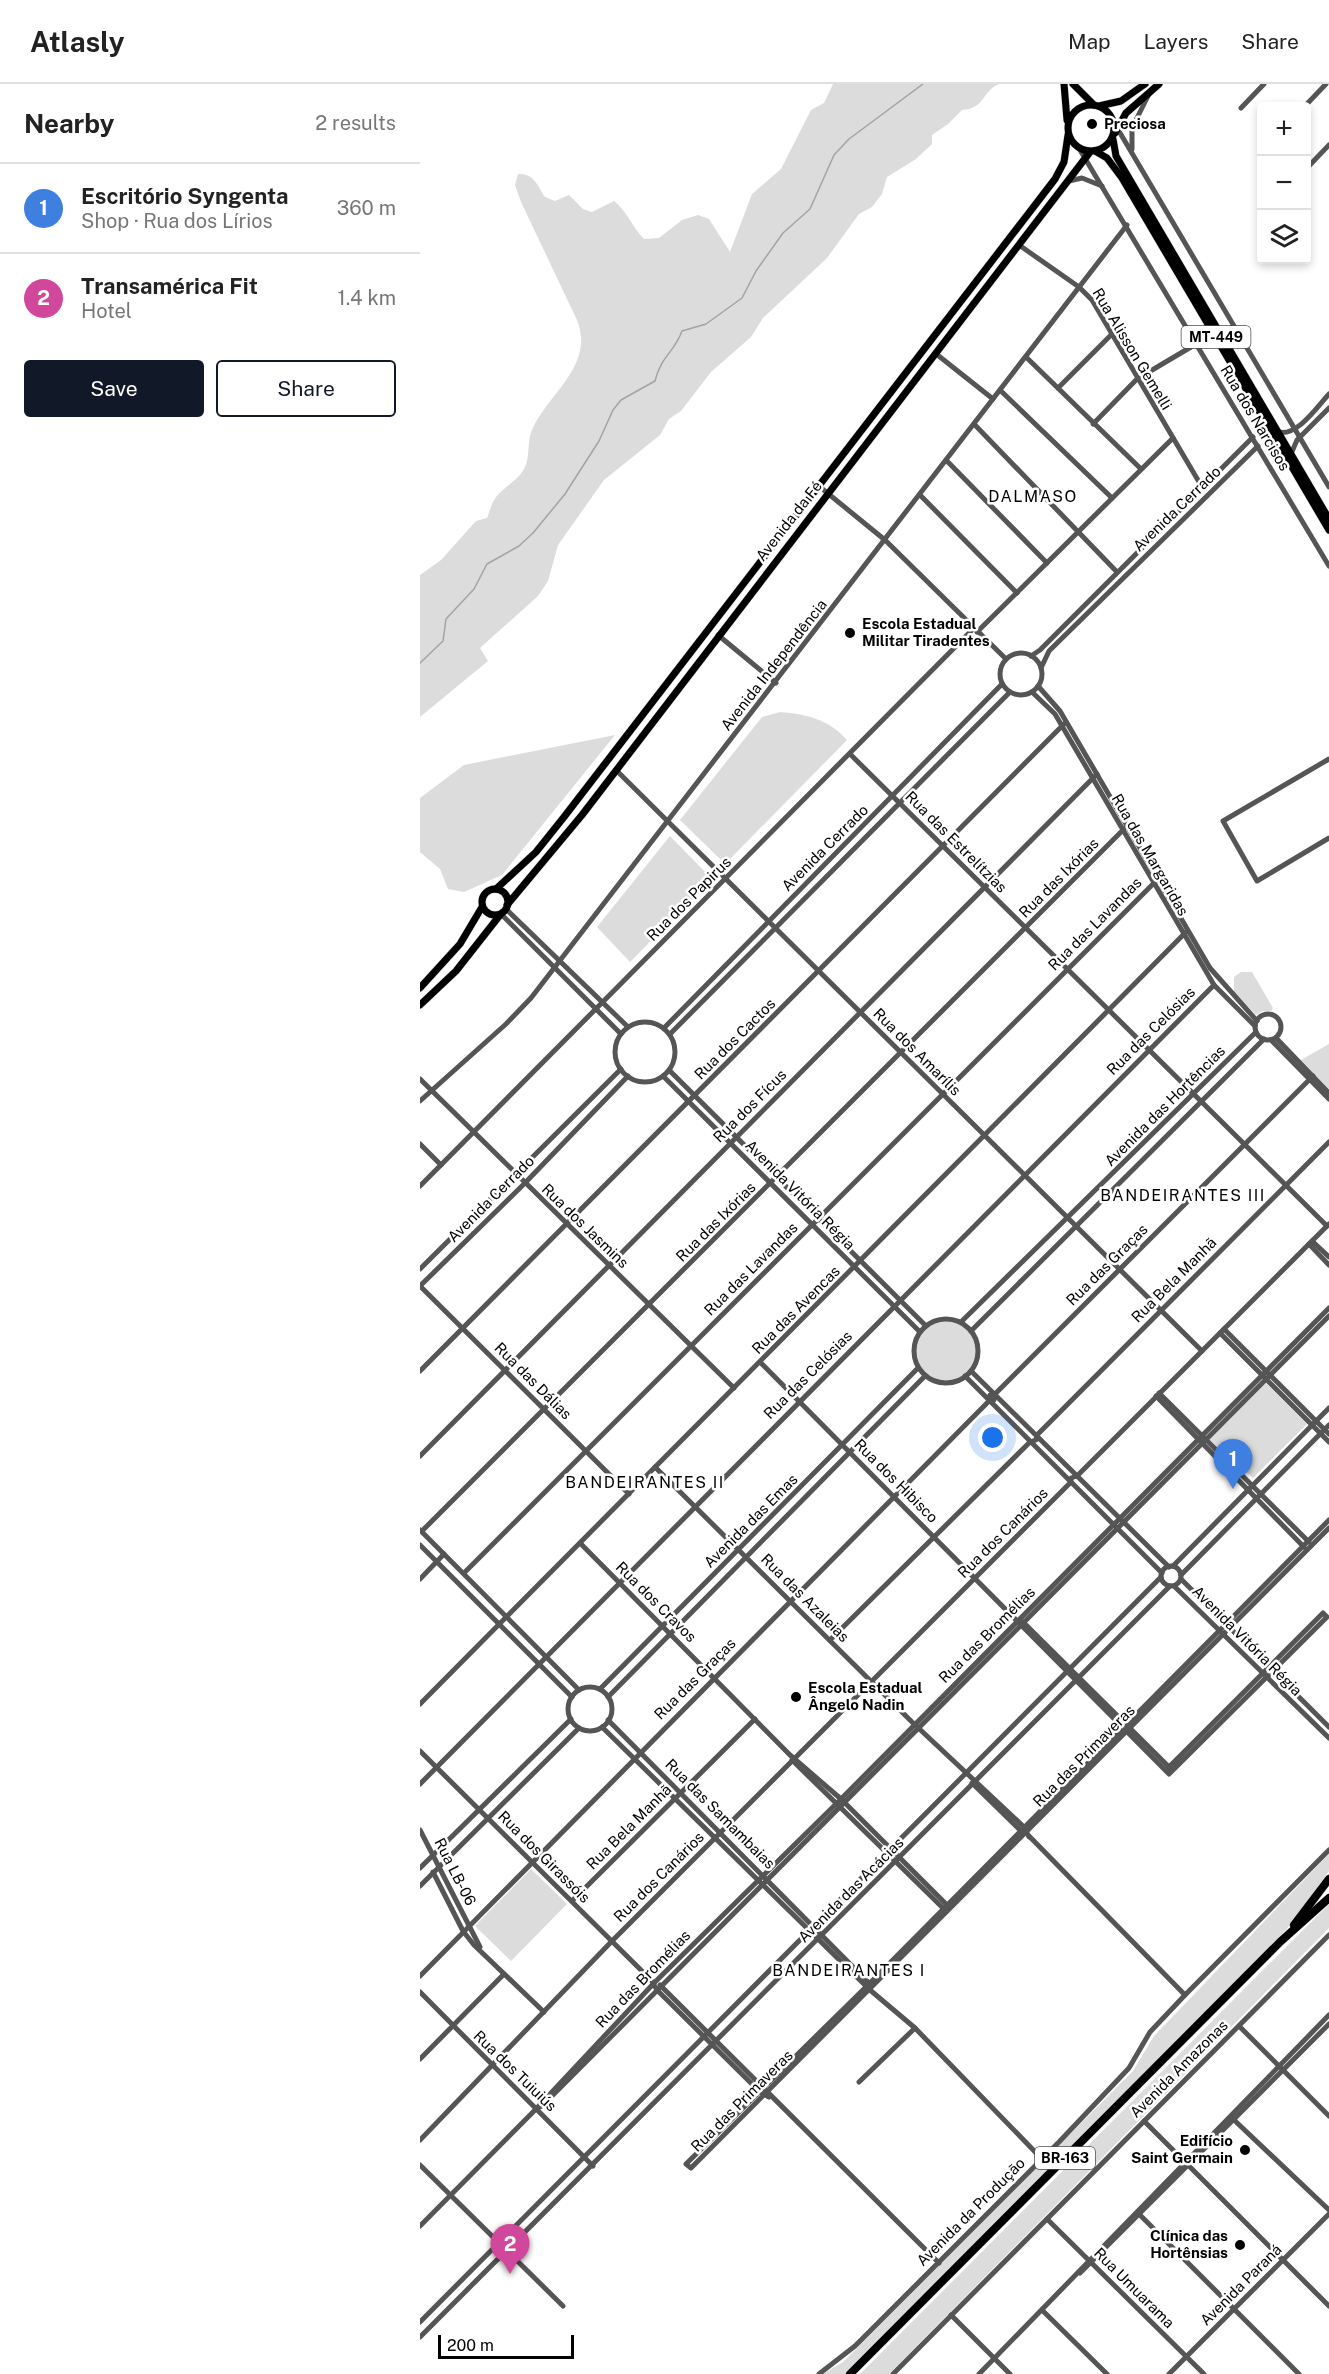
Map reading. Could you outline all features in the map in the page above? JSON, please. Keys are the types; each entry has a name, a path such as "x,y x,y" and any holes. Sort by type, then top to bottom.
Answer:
{"highway":[{"name":"BR-163","path":"1280,1942 1329,1879"},
{"name":"BR-163","path":"850,2374 1280,1942 1329,1898"}],"main road":[{"path":"1064,84 1068,135 1080,150 1090,154 1106,147 1113,137 1115,125 1156,86"},
{"path":"1073,84 1096,106 1105,110 1115,125"},
{"path":"1067,124 1077,109 1121,101 1146,84"},
{"name":"Avenida da Fé","path":"496,889 536,852 820,487 1055,179 1067,154 1068,135"},
{"name":"MT-449","path":"1113,137 1116,156 1329,519"},
{"name":"Avenida da Fé","path":"420,1005 456,971 616,770 1090,154"},
{"name":"MT-449","path":"1090,154 1107,158 1122,178 1329,530"},
{"path":"420,988 460,944 483,908 485,894 496,889 505,895 504,910 490,915 483,908"}],"street":[{"path":"1241,108 1264,84"},
{"path":"1309,102 1327,85"},
{"path":"1134,156 1131,143 1132,128 1156,86"},
{"path":"1115,125 1329,487"},
{"path":"1311,164 1329,145"},
{"name":"Rua dos Narcisos","path":"1090,154 1106,189 1329,566"},
{"path":"1067,182 1077,178 1088,179 1106,189"},
{"name":"Avenida Independência","path":"420,1101 506,1024 555,966 1127,225"},
{"name":"Rua Alisson Gemelli","path":"1019,245 1079,287 1092,300 1202,487"},
{"path":"1058,388 1111,335"},
{"path":"1093,424 1137,379 1196,344"},
{"path":"936,353 993,399"},
{"path":"1026,357 1141,470"},
{"path":"1000,390 1112,498"},
{"path":"1278,432 1286,433 1295,429 1329,394"},
{"path":"1291,454 1300,437 1329,408"},
{"path":"974,424 1117,572"},
{"name":"Avenida Cerrado","path":"1031,656 1040,650 1252,437"},
{"name":"Rua dos Papirus","path":"420,1186 850,754 1173,438"},
{"name":"Avenida Cerrado","path":"1041,668 1049,651 1258,446"},
{"path":"946,460 1047,563"},
{"path":"820,487 885,540 1006,659"},
{"path":"920,495 1017,593"},
{"path":"718,635 776,682"},
{"path":"1016,654 1031,656 1041,668 1041,679 1032,692 1021,695 1010,692 1002,684 1000,669 1006,659 1016,654"},
{"name":"Avenida Cerrado","path":"664,1028 1002,684"},
{"name":"Rua das Margaridas","path":"1038,686 1054,702 1064,724 1214,985 1256,1026"},
{"name":"Avenida Cerrado","path":"670,1034 1010,692"},
{"name":"Rua das Margaridas","path":"1032,692 1047,704 1064,724"},
{"name":"Rua dos Cactos","path":"420,1371 1064,724"},
{"name":"Rua das Estrelítzias","path":"850,754 1328,1225"},
{"path":"1329,759 1223,821 1257,881 1329,838"},
{"name":"Rua dos Amarílis","path":"616,770 1202,1352"},
{"name":"Rua dos Fícus","path":"420,1456 1095,777"},
{"name":"Rua das Ixórias","path":"421,1531 772,1184 1125,828"},
{"name":"Rua das Lavandas","path":"464,1574 1155,881"},
{"path":"504,910 560,959 628,1027"},
{"path":"504,910 621,1034"},
{"name":"Rua das Margaridas","path":"1185,933 1217,979 1256,1026"},
{"name":"Rua das Avencas","path":"420,1704 761,1363 1185,933"},
{"name":"Rua das Celósias","path":"420,1784 1214,985"},
{"path":"1270,1039 1281,1028 1277,1017 1266,1014 1256,1026 1311,1078 1329,1093"},
{"path":"643,1022 664,1028 670,1034 675,1056 669,1070 663,1076 646,1082 628,1076 621,1069 615,1052 621,1034 628,1027 643,1022"},
{"name":"Avenida das Hortências","path":"961,1322 1193,1094 1256,1026"},
{"name":"Avenida das Hortências","path":"971,1331 1201,1102 1270,1039"},
{"name":"Avenida Cerrado","path":"420,1269 621,1069"},
{"name":"Avenida Vitória Régia","path":"669,1070 925,1325"},
{"name":"Avenida Cerrado","path":"420,1286 524,1184 628,1076"},
{"name":"Avenida Vitória Régia","path":"663,1076 920,1331"},
{"path":"1311,1078 1329,1099"},
{"name":"Rua das Graças","path":"420,1976 790,1600 989,1401 994,1401 995,1394 1311,1078"},
{"name":"Rua dos Jasmins","path":"420,1079 524,1184 734,1388"},
{"name":"Rua Bela Manhã","path":"1030,1442 1036,1440 1037,1435 1329,1142"},
{"path":"420,1144 441,1165"},
{"path":"1077,1476 1328,1225"},
{"path":"1310,1242 1329,1257"},
{"path":"1310,1242 1329,1265"},
{"name":"Rua das Dálias","path":"420,1286 629,1494"},
{"name":"Rua das Bromélias","path":"1267,1375 1329,1308"},
{"name":"Rua das Bromélias","path":"420,2226 537,2108 653,1982 841,1803 1019,1621 1329,1316"},
{"path":"943,1318 961,1322 971,1331 978,1344 978,1353 971,1371 949,1383 932,1380 925,1376 918,1368 913,1349 920,1331 925,1325 943,1318"},
{"path":"1222,1331 1314,1423 1326,1431 1329,1442"},
{"name":"Rua dos Hibisco","path":"761,1363 1169,1770 1265,1675"},
{"name":"Avenida das Emas","path":"600,1689 918,1368"},
{"path":"971,1371 1122,1521 1171,1566 1177,1568 1181,1577"},
{"name":"Avenida das Emas","path":"608,1697 925,1376"},
{"path":"965,1376 1116,1526 1162,1575 1166,1584 1172,1586 1258,1496 1326,1431"},
{"path":"1158,1395 1258,1496 1310,1543"},
{"path":"1162,1575 1329,1407"},
{"path":"831,1640 1030,1442"},
{"name":"Rua das Azaleias","path":"655,1467 1025,1832 1185,1995"},
{"name":"Rua dos Canários","path":"420,2140 793,1758 1071,1482 1076,1482 1077,1476"},
{"path":"1258,1496 1305,1548"},
{"name":"Rua das Primaveras","path":"764,2092 691,2169 686,2164 764,2092 871,1987 1126,1727 1222,1633 1310,1543 1329,1520"},
{"name":"Rua das Primaveras","path":"1310,1543 1329,1528"},
{"path":"421,1531 579,1690"},
{"name":"Rua dos Cravos","path":"580,1542 793,1758 947,1908"},
{"path":"420,1545 572,1696"},
{"path":"420,1579 444,1554"},
{"name":"Avenida das Acácias","path":"420,2322 1162,1575"},
{"name":"Avenida Vitória Régia","path":"1181,1577 1329,1727"},
{"name":"Avenida Vitória Régia","path":"1172,1586 1329,1738"},
{"name":"Avenida das Acácias","path":"420,2337 1172,1586"},
{"path":"1265,1675 1325,1615"},
{"path":"591,1687 600,1689 608,1697 611,1711 608,1720 602,1726 588,1730 579,1728 571,1719 568,1708 572,1696 579,1690 591,1687"},
{"path":"420,1868 571,1719"},
{"name":"Rua Bela Manhã","path":"572,1901 755,1719"},
{"name":"Rua das Samambaias","path":"608,1720 682,1792 719,1835 871,1987"},
{"name":"Rua das Samambaias","path":"602,1726 676,1798 719,1835"},
{"path":"420,1886 579,1728"},
{"name":"Rua dos Girassóis","path":"420,1751 705,2034 717,2041 764,2092"},
{"name":"Rua LB-06","path":"420,1830 484,1954"},
{"name":"Avenida da Produção","path":"819,2374 842,2358 939,2263 1129,2068 1150,2032 1329,1850"},
{"name":"Rua LB-06","path":"433,1872 463,1931 484,1954"},
{"name":"Rua das Bromélias","path":"537,2108 542,2106 659,1988 763,1879"},
{"name":"Avenida Amazonas","path":"893,2374 1329,1935"},
{"path":"484,1954 544,2013"},
{"path":"420,2059 504,1974"},
{"path":"871,1987 915,2028 1041,2158"},
{"name":"Rua dos Tuiuiús","path":"420,1992 452,2027 537,2108 593,2166"},
{"path":"979,2374 1281,2068 1329,2015"},
{"path":"1281,2068 1329,2024"},
{"path":"1239,2026 1329,2115"},
{"path":"859,2082 915,2028"},
{"name":"Rua dos Girassóis","path":"705,2034 712,2046 764,2092 939,2263"},
{"path":"1232,2118 1329,2212"},
{"path":"1144,2121 1329,2306"},
{"path":"420,2165 563,2306"},
{"name":"Avenida Paraná","path":"1169,2374 1329,2212"},
{"path":"1138,2213 1299,2374"},
{"name":"Rua Umuarama","path":"1047,2219 1204,2374"},
{"path":"1042,2310 1107,2374"},
{"path":"951,2315 1010,2374"}],"shaded area":[{"path":"833,84 999,84 989,91 980,103 970,109 962,110 932,135 932,144 916,159 887,177 882,194 872,207 859,214 827,258 763,318 751,337 711,372 681,411 669,419 660,435 604,480 558,545 548,581 538,596 480,648 488,661 420,717 420,575 441,560 476,521 487,518 496,497 523,471 527,463 532,430 568,378 580,351 581,336 577,320 521,202 515,185 518,174 528,175 545,197 555,201 569,195 583,209 592,212 614,201 644,239 659,238 682,220 698,215 709,219 730,252 752,194 781,169 811,110 824,103"},
{"path":"780,712 799,714 824,722 847,740 725,864 680,820 762,717"},
{"path":"615,735 502,875 464,892 448,889 440,869 420,852 420,798 464,765"},
{"path":"670,836 712,879 630,962 597,927"},
{"path":"1241,972 1252,972 1273,1008 1271,1011 1263,1011 1256,1015 1234,992 1234,977"},
{"path":"1329,1044 1329,1089 1301,1060"},
{"path":"940,1321 952,1321 963,1326 971,1334 976,1351 974,1363 963,1376 952,1381 940,1381 929,1376 921,1368 916,1357 916,1345 921,1334 929,1326"},
{"path":"1266,1383 1307,1424 1253,1478 1209,1439"},
{"path":"1329,1854 1329,1871 1287,1929 847,2374 823,2374 843,2362 1133,2071 1154,2036"},
{"path":"531,1869 567,1904 511,1961 475,1926"},
{"path":"1329,1904 1329,1928 889,2374 860,2374"}],"waterway":[{"path":"420,663 443,641 446,619 474,589 487,564 519,546 533,533 565,494 599,441 613,410 621,400 655,381 661,366 682,331 706,324 742,298 756,271 783,233 810,209 834,155 849,139 923,84"}],"place":[{"name":"Preciosa","path":"1092,124"},
{"name":"Escola Estadual Militar Tiradentes","path":"850,633"},
{"name":"Escritório Syngenta","path":"1233,1489"},
{"name":"Escola Estadual Ângelo Nadin","path":"796,1697"},
{"name":"Edifício Saint Germain","path":"1245,2150"},
{"name":"Clínica das Hortênsias","path":"1240,2245"},
{"name":"Transamérica Fit","path":"510,2274"}],"district":[{"name":"DALMASO","path":"1033,496"},
{"name":"BANDEIRANTES III","path":"1183,1195"},
{"name":"BANDEIRANTES II","path":"645,1482"},
{"name":"BANDEIRANTES I","path":"849,1970"}]}
